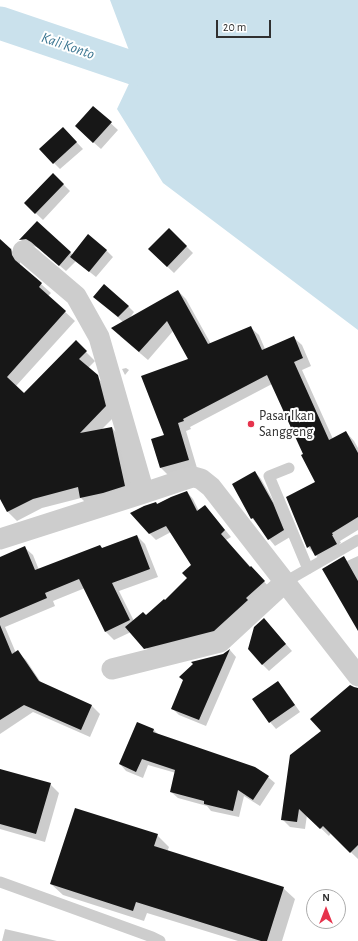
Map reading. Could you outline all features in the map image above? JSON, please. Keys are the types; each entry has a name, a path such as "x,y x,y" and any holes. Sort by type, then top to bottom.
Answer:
{"street":[{"path":"23,251 76,296 99,337 144,494"},
{"path":"0,539 144,494 189,478 201,478 211,487 358,676"},
{"path":"112,669 220,642 285,582"}],"lane":[{"path":"289,468 269,476 308,568"},
{"path":"285,582 358,540"},
{"path":"0,885 154,940 170,941"}],"water":[{"path":"110,0 358,0 358,330 163,183 117,109 136,69"}],"building":[{"path":"93,106 112,122 93,143 75,126"},
{"path":"63,127 77,142 53,164 39,149"},
{"path":"53,173 64,184 35,214 24,203"},
{"path":"37,221 71,252 59,266 31,242 26,239 19,240"},
{"path":"169,228 187,246 167,267 148,249"},
{"path":"88,234 107,250 89,272 70,257"},
{"path":"0,239 11,248 12,255 15,260 42,283 39,287 66,311 7,377 24,393 76,340 87,351 79,359 98,375 106,406 80,433 112,427 125,486 80,498 78,487 33,499 7,512 0,499"},
{"path":"104,284 129,306 118,317 93,297"},
{"path":"178,290 208,344 251,326 262,350 294,336 303,358 294,362 329,440 346,431 358,453 358,517 332,533 337,544 315,556 310,546 307,548 286,497 315,482 301,455 303,454 267,375 178,423 189,460 160,468 151,439 164,435 141,376 188,359 167,321 139,352 111,328"},
{"path":"255,471 273,503 284,530 268,540 253,518 251,519 232,484"},
{"path":"187,491 197,511 205,505 225,530 221,534 250,567 251,566 265,581 246,598 248,600 214,631 144,649 125,627 143,612 146,615 164,599 165,600 187,578 182,573 191,565 166,526 149,534 130,513 144,506 156,502 157,504"},
{"path":"137,535 150,569 112,583 130,620 105,632 79,579 45,593 47,598 0,618 0,557 25,546 35,570 100,545 102,548"},
{"path":"344,556 358,581 358,631 322,569"},
{"path":"264,618 286,644 262,665 248,649 254,627"},
{"path":"0,625 12,654 18,650 39,681 92,705 81,730 24,705 0,720"},
{"path":"230,649 199,720 171,709 183,680 179,677 193,664 191,662 223,654"},
{"path":"278,681 295,705 269,723 252,699"},
{"path":"350,685 358,688 358,845 350,853 323,826 320,829 299,809 297,822 281,820 290,755 321,731 310,719"},
{"path":"137,722 154,729 153,732 255,767 269,776 253,800 238,790 233,811 204,804 204,801 170,792 175,770 142,759 136,772 119,764"},
{"path":"0,769 51,783 36,834 0,824"},
{"path":"75,808 158,834 154,846 284,887 267,941 261,941 136,902 133,911 50,884"}],"waterway":[{"name":"Kali Konto","path":"0,23 136,69"}],"place":[{"name":"Pasar Ikan Sanggeng","path":"251,424"}]}
